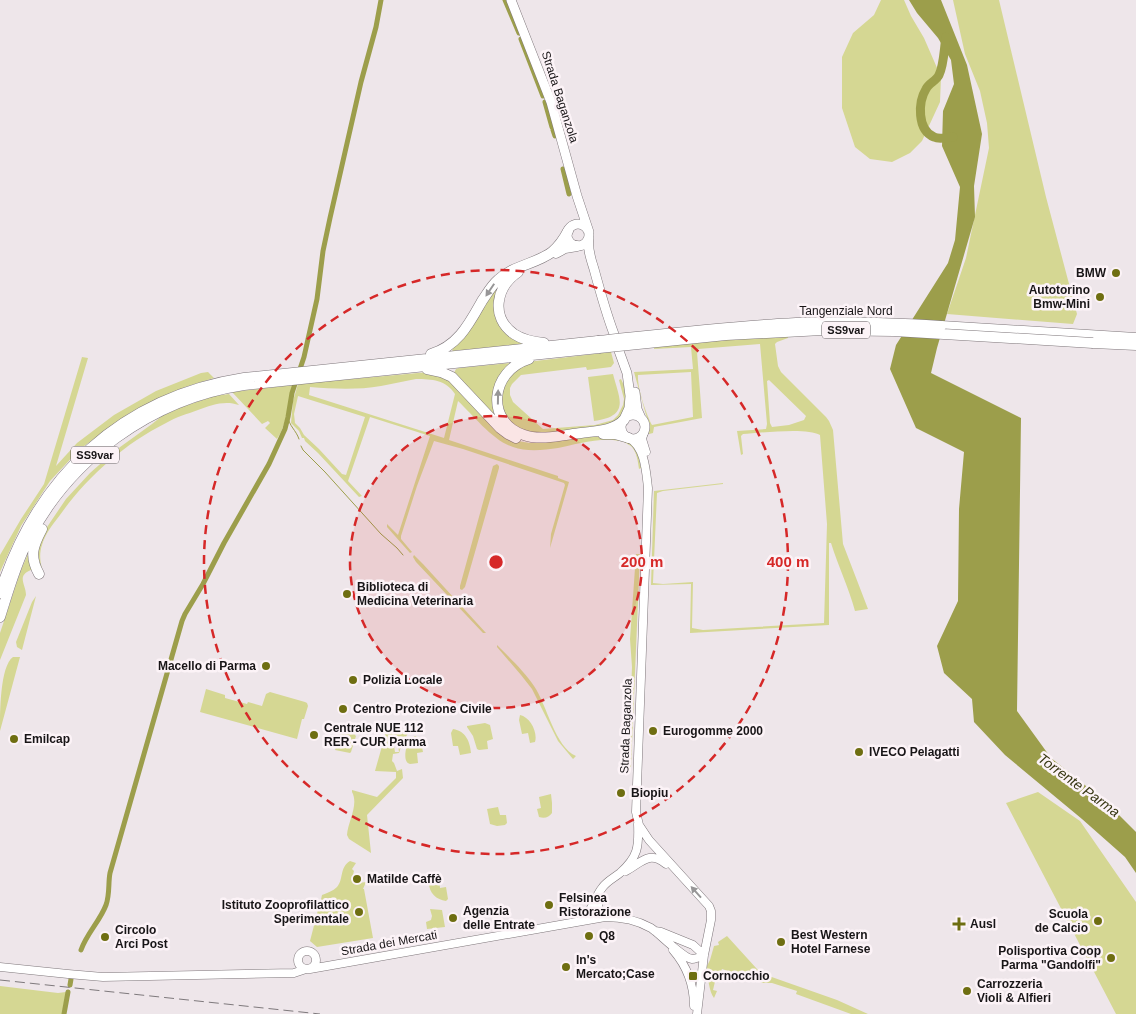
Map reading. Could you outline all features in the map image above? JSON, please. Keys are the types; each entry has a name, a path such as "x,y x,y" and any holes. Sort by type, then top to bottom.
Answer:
{"highway":[{"path":"362,365 426,356 447,347 464,332 497,280 512,270 550,253 560,244 569,229"},
{"path":"576,246 563,249 512,276 502,289 499,309 501,317 508,328 524,339 543,343 577,340 596,344"},
{"name":"Tangenziale Nord","path":"596,344 749,326 830,322 902,324 1093,339"},
{"path":"1093,339 1136,338"},
{"path":"1093,339 1136,345"},
{"name":"SS9var","path":"327,373 362,365 596,344"},
{"name":"SS9var","path":"0,593 15,551 38,509 58,482 80,458 108,434 139,414 163,402 203,387 234,380 394,369 584,350 596,344"},
{"path":"584,350 570,355 528,359 510,369 503,378 497,394 498,406 504,420 522,435 542,437 610,429 624,420"},
{"path":"394,369 404,371 430,369 449,376 458,383 500,428 515,438 538,441 609,434 629,438"},
{"name":"SS9var","path":"0,617 22,553 38,523 53,500 74,475 98,452 129,429 177,403 207,393 268,379"},
{"path":"39,574 34,561 34,546 43,527 59,504 75,484 106,453 158,412"},
{"path":"0,577 22,530 38,509"}],"main road":[{"name":"Strada Baganzola","path":"511,0 551,102 589,235 588,246 591,259 614,334"},
{"path":"580,203 575,221 569,229 567,236 569,241 591,259"},
{"path":"569,229 576,224 582,225 586,228 589,235 588,241 584,245 576,246"},
{"name":"Strada Baganzola","path":"619,351 635,390 637,409 645,424 644,432"},
{"name":"Strada Baganzola","path":"627,374 630,401 622,425 622,431 629,438"},
{"path":"624,420 632,415 641,418"},
{"path":"629,438 638,437 644,432"}],"street":[{"name":"Strada Baganzola","path":"644,432 642,439 647,457 648,508 635,802 638,824 651,842 709,906 711,920 704,955"},
{"name":"Strada Baganzola","path":"629,438 639,448 646,469"},
{"path":"577,921 586,916 598,893 607,882 628,865 639,844 638,824"},
{"path":"617,875 629,870 644,859 651,857 661,860 680,874"},
{"path":"598,893 599,911 603,916 608,917"},
{"name":"Strada dei Mercati","path":"0,966 114,977 294,973 333,964 608,917 632,920 644,924 690,958 694,959 704,955"},
{"name":"Strada dei Mercati","path":"654,930 693,946 704,955"},
{"name":"Strada dei Mercati","path":"669,944 682,962 690,980 696,1014"},
{"path":"284,973 292,971 298,961 298,956 304,951 310,950 316,955 317,959 314,966 308,969 300,965 298,961"},
{"name":"Strada dei Mercati","path":"316,955 322,960 333,964"},
{"name":"Strada dei Mercati","path":"696,1014 704,955"}],"green space":[{"path":"881,0 904,0 924,38 941,77 940,102 922,141 910,153 892,162 870,159 855,147 842,108 842,57 853,33 874,15"},
{"path":"953,0 999,0 1046,197 1077,314 1073,324 947,314 966,258 989,148 987,123 980,91 965,54"},
{"path":"502,279 495,305 523,344 453,351 454,347"},
{"path":"788,336 788,338 775,344 778,366 781,372 826,417 833,430 843,544 868,609 855,611 831,543 829,543 829,625 690,633 691,584 651,585 654,491 723,483 657,493 653,583 693,582 692,628 703,630 824,623 827,524 820,435 805,431 743,434 741,436 743,454 741,455 737,431 766,429 767,424 760,344 698,349 702,418 654,427 653,433 649,434 650,424 646,415 634,372 693,369 691,347 654,349 654,347","holes":["691,372 693,417 652,425 642,400 638,375","769,380 806,416 804,420 789,425 772,427 770,423 767,381"]},
{"path":"611,352 614,363 611,367 587,370 586,367 521,375 512,384 510,395 513,402 543,429 595,425 613,420 618,415 624,399 619,380 621,379 627,397 623,413 614,424 533,435 508,422 500,404 504,381 527,362"},
{"path":"82,357 88,358 56,466 77,443 114,415 156,391 201,373 208,372 214,378 185,387 128,414 80,449 50,481 21,526 0,572 0,555 44,484"},
{"path":"510,363 503,373 501,423 454,373 459,368"},
{"path":"429,372 445,376 511,439 530,443 585,437 626,440 634,446 641,468 639,469 632,447 616,440 596,440 541,450 524,450 513,447 491,434 458,401 449,440 558,476 558,478 569,482 550,548 551,534 564,483 434,441 401,536 401,539 412,552 410,553 387,527 387,524 398,535 430,436 370,417 348,481 362,496 359,497 302,438 299,431 291,423 293,401 298,384","holes":["416,379 438,381 451,389 455,394 444,438 309,395 310,387 364,388","298,396 365,417 346,475 342,474 304,435 295,423 294,414"]},
{"path":"613,374 620,405 618,410 606,419 594,421 588,377"},
{"path":"293,385 285,420 277,439 265,428 270,423 268,421 262,424 232,392"},
{"path":"229,394 239,405 229,403 208,406 174,419 150,431 121,451 94,475 71,501 47,533 40,552 43,571 37,556 43,533 66,499 90,473 116,450 162,416 214,396"},
{"path":"497,464 499,468 465,587 462,590 460,586 493,466"},
{"path":"32,545 31,570 26,572 23,578 26,595 0,660 0,633 21,570"},
{"path":"636,554 640,554 631,767 628,766 632,667 630,639"},
{"path":"414,555 486,633 483,633 416,562 413,557"},
{"path":"36,596 22,650 17,647 16,642"},
{"path":"497,645 522,670 534,686 562,744 576,756 573,759 558,741 532,689"},
{"path":"13,657 20,657 0,731 3,680 5,670"},
{"path":"206,689 225,695 225,698 247,704 248,702 262,706 266,694 270,692 307,703 308,706 304,719 302,719 297,739 200,712"},
{"path":"520,715 530,722 536,738 535,742 530,743 528,733 522,734 519,720"},
{"path":"485,723 490,725 493,739 487,741 488,749 479,750 467,726"},
{"path":"412,728 413,730 406,737 396,736 397,739 393,740 395,752 399,752 397,740 403,741 399,753 393,754 392,761 397,771 402,769 403,778 367,815 371,853 349,839 347,835 354,808 352,790 377,797 396,778 396,772 375,771 386,732"},
{"path":"453,729 461,732 467,738 471,753 460,755 458,746 453,746 451,733"},
{"path":"341,730 353,733 356,736 350,753 335,750"},
{"path":"415,736 420,738 423,752 417,753 418,763 410,764 405,757 406,750 409,741"},
{"name":"Polisportiva Coop Parma \"Gandolfi\"","path":"1038,792 1080,821 1136,902 1136,1014 1116,1014 1006,803"},
{"path":"551,794 552,813 547,817 539,817 537,809 541,808 539,797"},
{"path":"498,807 500,815 506,815 507,823 505,825 497,826 490,824 487,809"},
{"path":"350,861 356,863 352,869 355,880 359,883 366,882 363,889 373,938 317,947 310,941 318,910 321,909 322,895 337,887 344,867"},
{"path":"439,880 440,888 446,887 448,899 446,901 436,897 430,889 429,881"},
{"path":"430,909 442,910 445,927 427,929 426,922 431,920 432,916"},
{"path":"727,936 757,969 766,975 837,1000 868,1014 851,1014 796,994 797,991 772,983 763,983 722,969 720,974 717,973 713,990 717,991 714,998 706,968 714,946 719,945 718,942"},
{"path":"0,986 58,993 66,992 62,1014 0,1014"}],"water":[{"path":"909,0 941,0 967,65 982,134 974,186 975,217 931,373 1021,418 1017,711 1051,758 1106,802 1136,832 1136,873 1125,857 1005,755 974,722 972,699 944,673 937,646 958,601 959,509 964,452 916,428 890,369 896,345 948,263 955,240 960,187 942,146 943,111 954,84 951,60 938,38 917,13"}],"waterway":[{"path":"81,950 106,905 110,873 182,621 269,464 285,429 292,393 304,357 317,299 323,251 330,218 381,0"},
{"path":"505,0 519,33"},
{"name":"Torrente Parma","path":"946,37 941,71 938,77 927,87 923,95 921,115 924,128 928,133 939,138 953,137"},
{"path":"521,39 543,96"},
{"path":"545,102 552,127"},
{"path":"553,130 555,136"},
{"path":"563,169 569,194"},
{"path":"288,417 299,439"},
{"path":"301,446 381,534 403,555"},
{"path":"70,985 71,979"},
{"path":"64,1014 68,992"}],"railway":[{"path":"0,980 320,1014"}],"place":[{"name":"BMW","path":"1116,273"},
{"name":"Autotorino Bmw-Mini","path":"1100,297"},
{"name":"Biblioteca di Medicina Veterinaria","path":"347,594"},
{"name":"Macello di Parma","path":"266,666"},
{"name":"Polizia Locale","path":"353,680"},
{"name":"Centro Protezione Civile","path":"343,709"},
{"name":"Eurogomme 2000","path":"653,731"},
{"name":"Centrale NUE 112 RER - CUR Parma","path":"314,735"},
{"name":"Emilcap","path":"14,739"},
{"name":"IVECO Pelagatti","path":"859,752"},
{"name":"Biopiu","path":"621,793"},
{"name":"Matilde Caffè","path":"357,879"},
{"name":"Felsinea Ristorazione","path":"549,905"},
{"name":"Istituto Zooprofilattico Sperimentale","path":"359,912"},
{"name":"Agenzia delle Entrate","path":"453,918"},
{"name":"Scuola de Calcio","path":"1098,921"},
{"name":"Ausl","path":"959,924"},
{"name":"Q8","path":"589,936"},
{"name":"Circolo Arci Post","path":"105,937"},
{"name":"Best Western Hotel Farnese","path":"781,942"},
{"name":"Polisportiva Coop Parma \"Gandolfi\"","path":"1111,958"},
{"name":"In's Mercato;Case","path":"566,967"},
{"name":"Cornocchio","path":"693,976"},
{"name":"Carrozzeria Violi & Alfieri","path":"967,991"}]}
